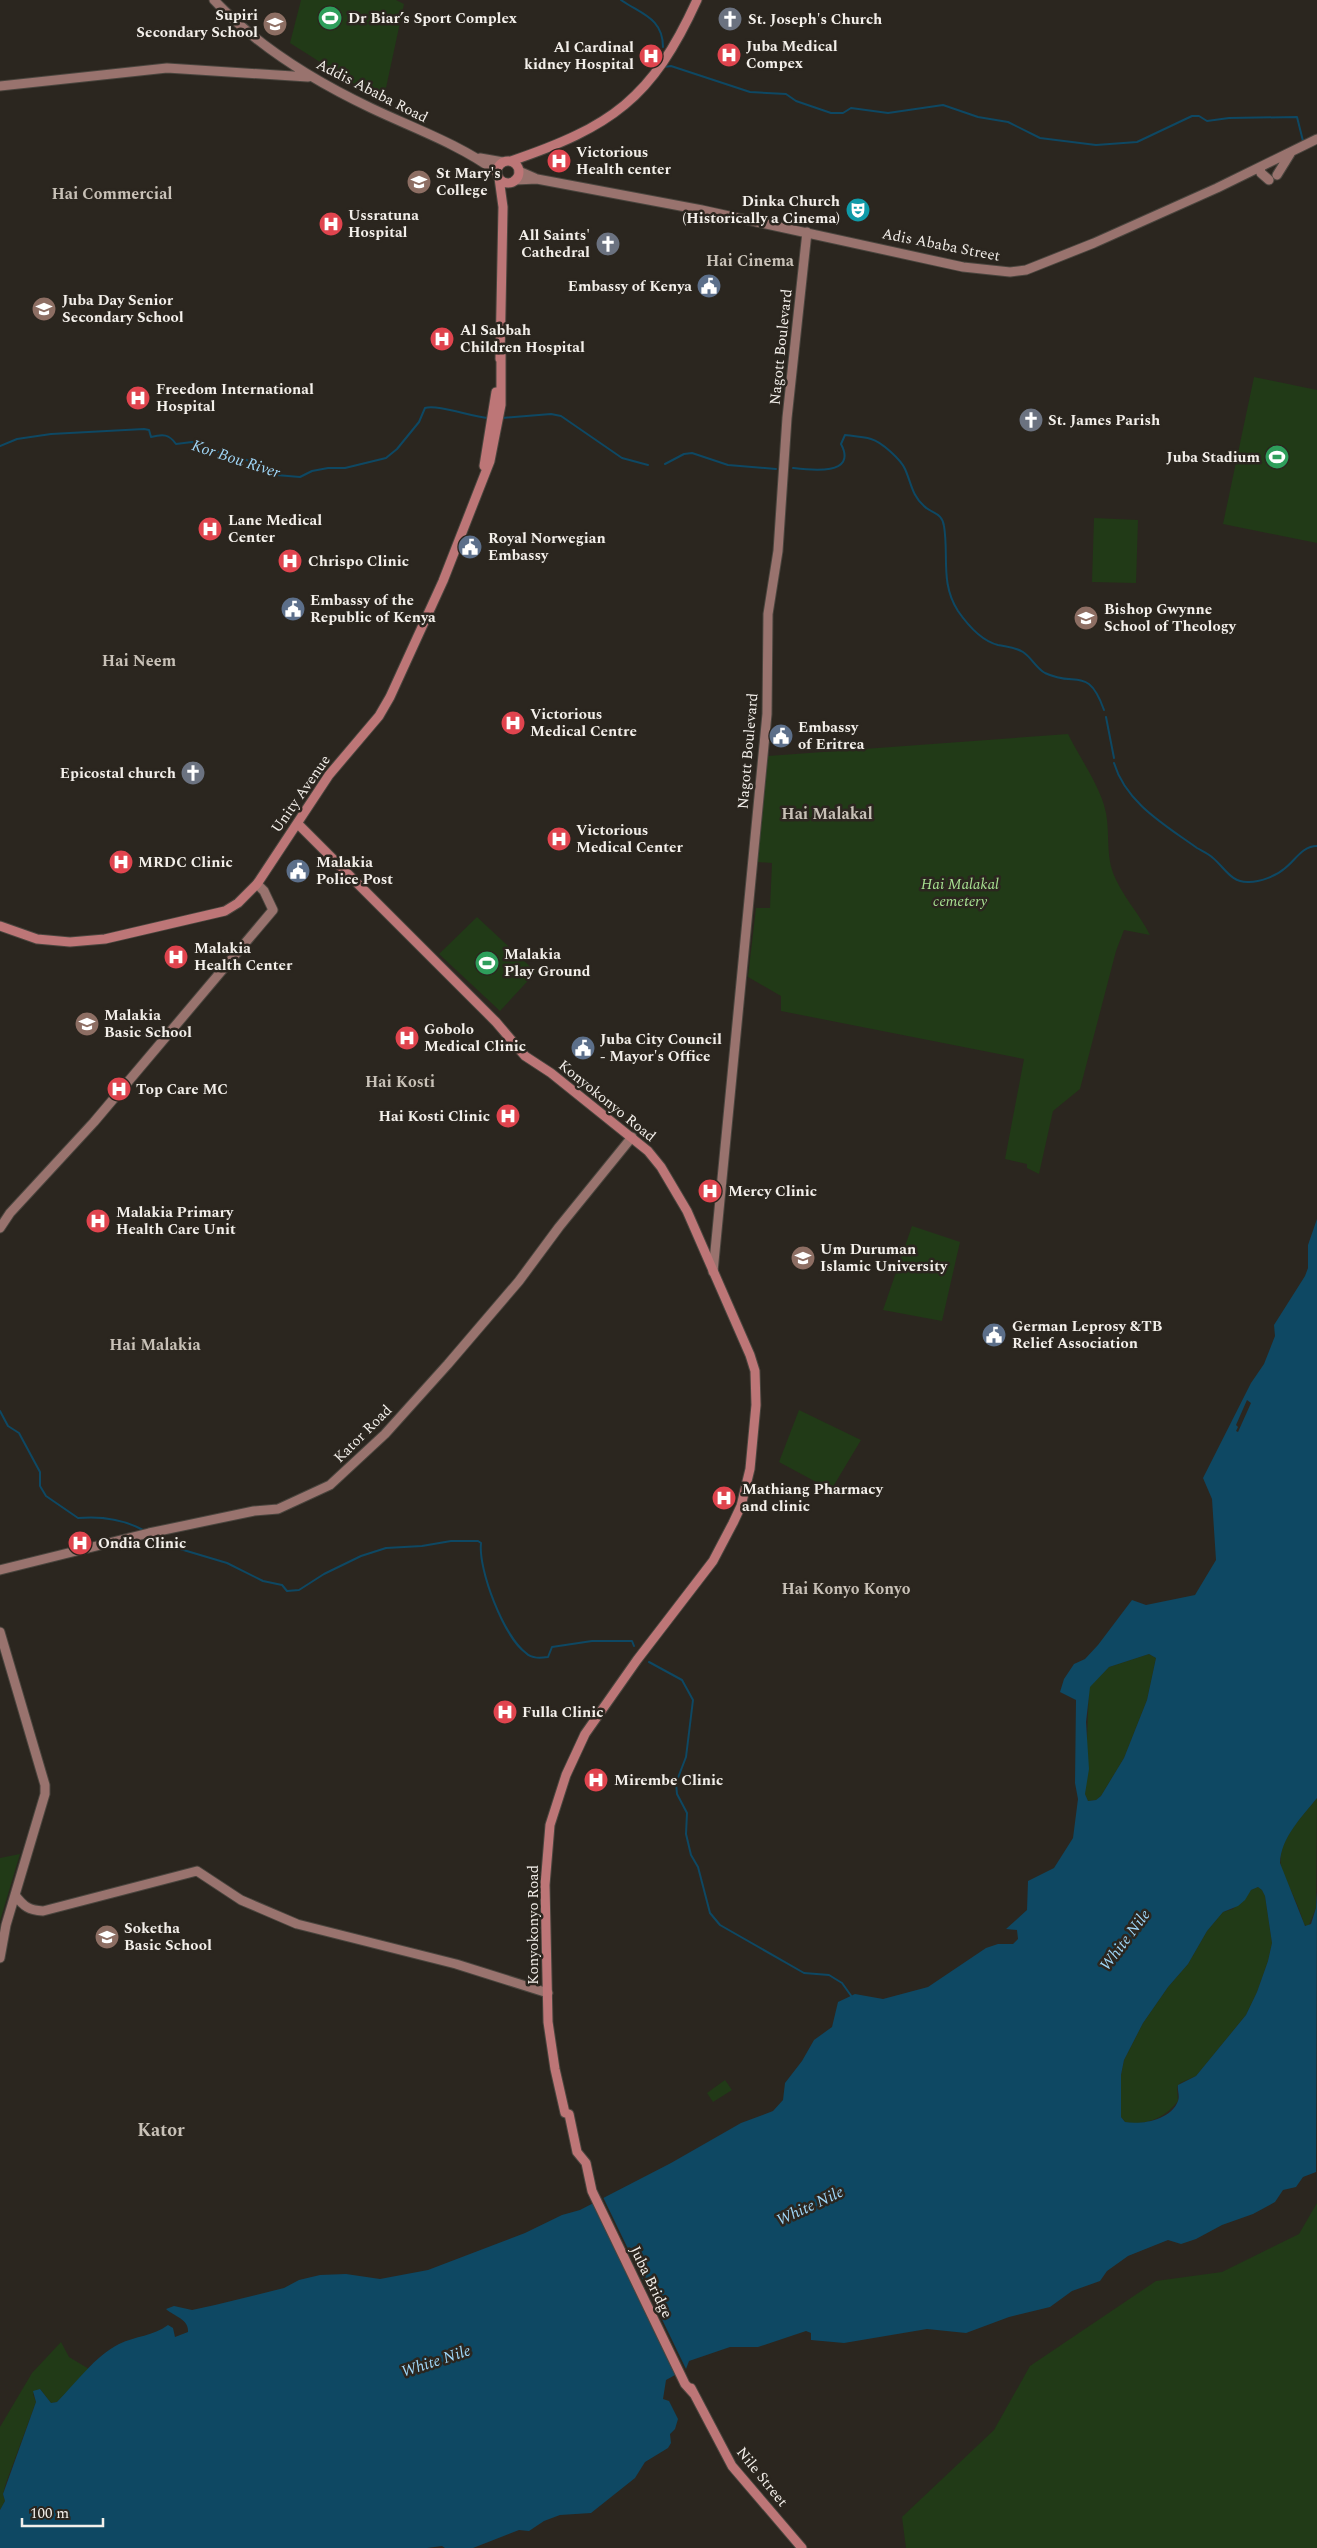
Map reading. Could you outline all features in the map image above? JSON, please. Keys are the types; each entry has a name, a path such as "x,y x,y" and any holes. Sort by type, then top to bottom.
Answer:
{"main road":[{"path":"495,419 501,405 504,208 498,175 507,162 542,151 588,131 633,100 659,68 697,0"},
{"path":"498,175 505,182 516,175 542,151"},
{"path":"507,162 516,175"},
{"path":"504,208 516,175"},
{"path":"495,419 501,355"},
{"name":"Unity Avenue","path":"0,926 51,941 106,939 225,911 238,903 256,884 298,824 329,775 379,716 390,698 443,581 490,461 495,419"},
{"name":"Konyokonyo Road","path":"298,824 496,1022 525,1056 551,1073 648,1151 678,1193 755,1371 756,1405 750,1469 741,1506 713,1560 639,1662 604,1704 584,1734 564,1782 550,1825 546,1866 548,2022 555,2069 566,2113 569,2114 577,2152 586,2163 594,2190"},
{"name":"Juba Bridge","path":"594,2190 694,2394"},
{"name":"Nile Street","path":"694,2394 732,2466 802,2548"}],"street":[{"name":"Addis Ababa Road","path":"214,0 230,16 310,77 372,109 478,158"},
{"path":"276,74 280,71 286,60"},
{"path":"0,86 167,68 310,77"},
{"name":"Adis Ababa Street","path":"516,175 807,232 963,267 1010,272 1026,270 1094,243 1260,168 1317,139"},
{"path":"1260,168 1261,173 1273,177 1291,152"},
{"path":"478,158 507,162"},
{"path":"478,158 498,175"},
{"name":"Nagott Boulevard","path":"713,1272 766,714 768,614 778,551 787,418 807,232"},
{"path":"0,1228 10,1213 94,1122 272,910 264,891 256,884"},
{"name":"Kator Road","path":"0,1570 149,1533 254,1511 278,1509 330,1485 385,1434 448,1364 519,1281 559,1227 632,1137"},
{"path":"0,1632 45,1785 43,1805 6,1925 0,1958"},
{"path":"16,1895 23,1906 32,1910 43,1910 140,1888 197,1871 242,1900 280,1918 456,1964 548,1993"}],"green space":[{"path":"301,0 396,0 404,4 383,102 290,43"},
{"name":"Juba Stadium","path":"1254,377 1317,390 1317,543 1223,524"},
{"path":"1094,518 1138,520 1136,583 1092,582"},
{"name":"Hai Malakal cemetery","path":"1068,734 1092,778 1104,805 1109,856 1113,873 1150,935 1124,930 1116,951 1080,1089 1053,1111 1039,1174 1027,1168 1027,1164 1005,1159 1024,1059 781,1011 781,996 748,977 756,908 770,908 772,863 757,862 768,756"},
{"name":"Malakia Play Ground","path":"477,917 536,972 500,1011 439,954"},
{"path":"912,1226 960,1242 942,1321 883,1310"},
{"path":"799,1410 861,1440 831,1490 779,1462"},
{"path":"1149,1654 1156,1658 1147,1700 1124,1758 1101,1796 1096,1800 1088,1801 1085,1794 1089,1687 1109,1667"},
{"path":"1317,1798 1316,1908 1308,1927 1304,1924 1283,1873 1281,1852 1296,1823"},
{"path":"20,1854 0,1921 0,1858"},
{"path":"1258,1887 1265,1896 1272,1943 1257,1992 1246,2015 1196,2076 1180,2083 1177,2087 1178,2101 1173,2107 1161,2116 1148,2122 1125,2122 1121,2117 1121,2075 1124,2060 1143,2023 1168,1987 1188,1964 1207,1931 1223,1912 1233,1909 1251,1890"},
{"path":"725,2080 732,2090 713,2102 707,2093"},
{"path":"1317,2203 1317,2548 906,2548 902,2517 994,2430 1030,2366 1156,2281 1222,2272 1299,2234"},
{"path":"61,2342 69,2357 89,2369 57,2402 51,2403 40,2389 33,2394 36,2402 6,2483 3,2494 5,2501 0,2510 0,2427 32,2373"}],"water":[{"name":"White Nile","path":"1317,1219 1317,1798 1288,1836 1281,1854 1280,1863 1305,1926 1311,1924 1316,1908 1317,1892 1316,2172 1303,2177 1296,2187 1283,2190 1275,2202 1253,2214 1222,2225 1196,2239 1181,2244 1168,2240 1128,2256 1107,2271 1100,2281 1072,2291 1050,2307 1009,2317 966,2333 927,2329 844,2343 811,2340 811,2333 806,2331 758,2347 730,2347 689,2361 686,2369 666,2380 663,2399 669,2401 678,2419 675,2429 670,2434 671,2443 668,2448 645,2462 635,2478 591,2513 560,2515 544,2521 529,2531 519,2530 473,2548 445,2548 442,2546 427,2548 0,2548 0,2510 5,2501 3,2494 36,2402 33,2391 40,2389 51,2403 57,2402 102,2355 119,2344 162,2329 168,2325 173,2328 175,2337 188,2332 184,2321 166,2309 174,2306 192,2310 215,2305 284,2288 299,2280 320,2275 346,2274 380,2279 428,2270 525,2233 562,2215 580,2210 671,2163 741,2123 773,2111 783,2100 785,2083 802,2061 814,2040 832,2027 838,2002 855,1994 883,1999 928,1987 986,1948 998,1944 1013,1944 1018,1939 1017,1930 1006,1929 1027,1910 1028,1881 1054,1868 1073,1838 1078,1799 1075,1783 1076,1700 1060,1692 1064,1679 1074,1664 1085,1659 1098,1645 1132,1600 1146,1605 1195,1595 1216,1560 1212,1499 1203,1478 1251,1383 1264,1364 1275,1336 1274,1325 1305,1276 1308,1268 1308,1245","holes":["1149,1654 1156,1658 1147,1700 1124,1758 1101,1796 1096,1800 1088,1801 1085,1794 1089,1769 1086,1722 1090,1687 1109,1667","1258,1887 1265,1896 1272,1943 1257,1992 1246,2015 1196,2076 1178,2085 1178,2101 1169,2113 1147,2122 1125,2122 1121,2117 1121,2075 1124,2060 1143,2023 1168,1987 1188,1964 1207,1931 1223,1912 1238,1906 1245,1900 1251,1890"]}],"pier":[{"path":"1247,1400 1251,1403 1238,1432 1236,1431 1238,1427 1236,1425"},
{"path":"602,2195 687,2371 677,2375 593,2200"}],"waterway":[{"path":"621,0 643,13 655,23 662,37 663,47"},
{"path":"664,67 671,66 750,92 786,94 796,101 831,113 843,113 851,108 888,113 943,105 978,117 1008,122 1040,138 1096,145 1137,142 1192,116 1199,116 1207,121 1229,118 1297,117 1303,141 1306,140"},
{"name":"Kor Bou River","path":"0,446 17,439 51,434 144,429 149,430 151,437 165,436 171,438 176,444 192,442 214,451 237,456 249,461 258,469 276,475 300,477 312,471 328,468 345,468 386,458 397,449 419,422 425,408 446,409 488,418"},
{"name":"Kor Bou River","path":"502,418 551,414 561,416 622,458 648,465"},
{"name":"Kor Bou River","path":"793,468 820,470 838,466 843,462 845,454 841,444 845,435 871,439 886,447 903,465 914,493 920,502 943,521 949,590 952,601 966,621 986,640 1023,652 1045,673 1065,679 1086,682 1098,696 1104,710"},
{"name":"Kor Bou River","path":"665,464 684,454 692,453 728,465 776,469"},
{"path":"1106,717 1114,758"},
{"path":"1114,763 1128,790 1148,812 1172,831 1211,857 1237,880 1243,882 1263,880 1281,872 1307,848 1317,846"},
{"path":"0,1411 8,1426 19,1433 40,1472 40,1486 46,1496 78,1518 112,1519 128,1523 143,1530"},
{"path":"160,1543 227,1563 263,1581 282,1585 287,1591 299,1590 324,1574 361,1556 386,1548 422,1546 451,1541 478,1541 481,1543 481,1555 488,1585 501,1618 509,1633 528,1655 537,1658 548,1657 552,1647 592,1641 632,1641 634,1646"},
{"path":"649,1662 682,1680 693,1700 686,1757 676,1783 677,1794 687,1813 686,1834 691,1855 698,1867 710,1913 720,1925 804,1973 829,1975 842,1983 852,1997"}],"place":[{"name":"Dr Biar’s Sport Complex","path":"330,18"},
{"name":"St. Joseph's Church","path":"730,19"},
{"name":"Supiri Secondary School","path":"275,24"},
{"name":"Juba Medical Compex","path":"729,55"},
{"name":"Al Cardinal kidney Hospital","path":"651,56"},
{"name":"Victorious Health center","path":"559,161"},
{"name":"St Mary's College","path":"419,182"},
{"name":"Dinka Church (Historically a Cinema)","path":"858,210"},
{"name":"Ussratuna Hospital","path":"331,224"},
{"name":"All Saints' Cathedral","path":"608,244"},
{"name":"Embassy of Kenya","path":"709,286"},
{"name":"Juba Day Senior Secondary School","path":"44,309"},
{"name":"Al Sabbah Children Hospital","path":"442,339"},
{"name":"Freedom International Hospital","path":"138,398"},
{"name":"St. James Parish","path":"1031,420"},
{"name":"Juba Stadium","path":"1277,457"},
{"name":"Lane Medical Center","path":"210,529"},
{"name":"Royal Norwegian Embassy","path":"470,547"},
{"name":"Chrispo Clinic","path":"290,561"},
{"name":"Embassy of the Republic of Kenya","path":"293,609"},
{"name":"Bishop Gwynne School of Theology","path":"1086,618"},
{"name":"Victorious Medical Centre","path":"513,723"},
{"name":"Embassy of Eritrea","path":"781,736"},
{"name":"Epicostal church","path":"193,773"},
{"name":"Victorious Medical Center","path":"559,839"},
{"name":"MRDC Clinic","path":"121,862"},
{"name":"Malakia Police Post","path":"298,871"},
{"name":"Malakia Health Center","path":"176,957"},
{"name":"Malakia Play Ground","path":"487,963"},
{"name":"Malakia Basic School","path":"87,1024"},
{"name":"Gobolo Medical Clinic","path":"407,1038"},
{"name":"Juba City Council - Mayor's Office","path":"583,1048"},
{"name":"Top Care MC","path":"119,1089"},
{"name":"Hai Kosti Clinic","path":"508,1116"},
{"name":"Mercy Clinic","path":"710,1191"},
{"name":"Malakia Primary Health Care Unit","path":"98,1221"},
{"name":"Um Duruman Islamic University","path":"803,1258"},
{"name":"German Leprosy &TB Relief Association","path":"994,1335"},
{"name":"Mathiang Pharmacy and clinic","path":"724,1498"},
{"name":"Ondia Clinic","path":"80,1543"},
{"name":"Fulla Clinic","path":"505,1712"},
{"name":"Mirembe Clinic","path":"596,1780"},
{"name":"Soketha Basic School","path":"107,1937"}],"district":[{"name":"Hai Commercial","path":"112,194"},
{"name":"Hai Cinema","path":"750,261"},
{"name":"Hai Neem","path":"139,661"},
{"name":"Hai Malakal","path":"827,814"},
{"name":"Hai Kosti","path":"400,1082"},
{"name":"Hai Malakia","path":"155,1345"},
{"name":"Hai Konyo Konyo","path":"846,1589"},
{"name":"Kator","path":"161,2130"}]}
